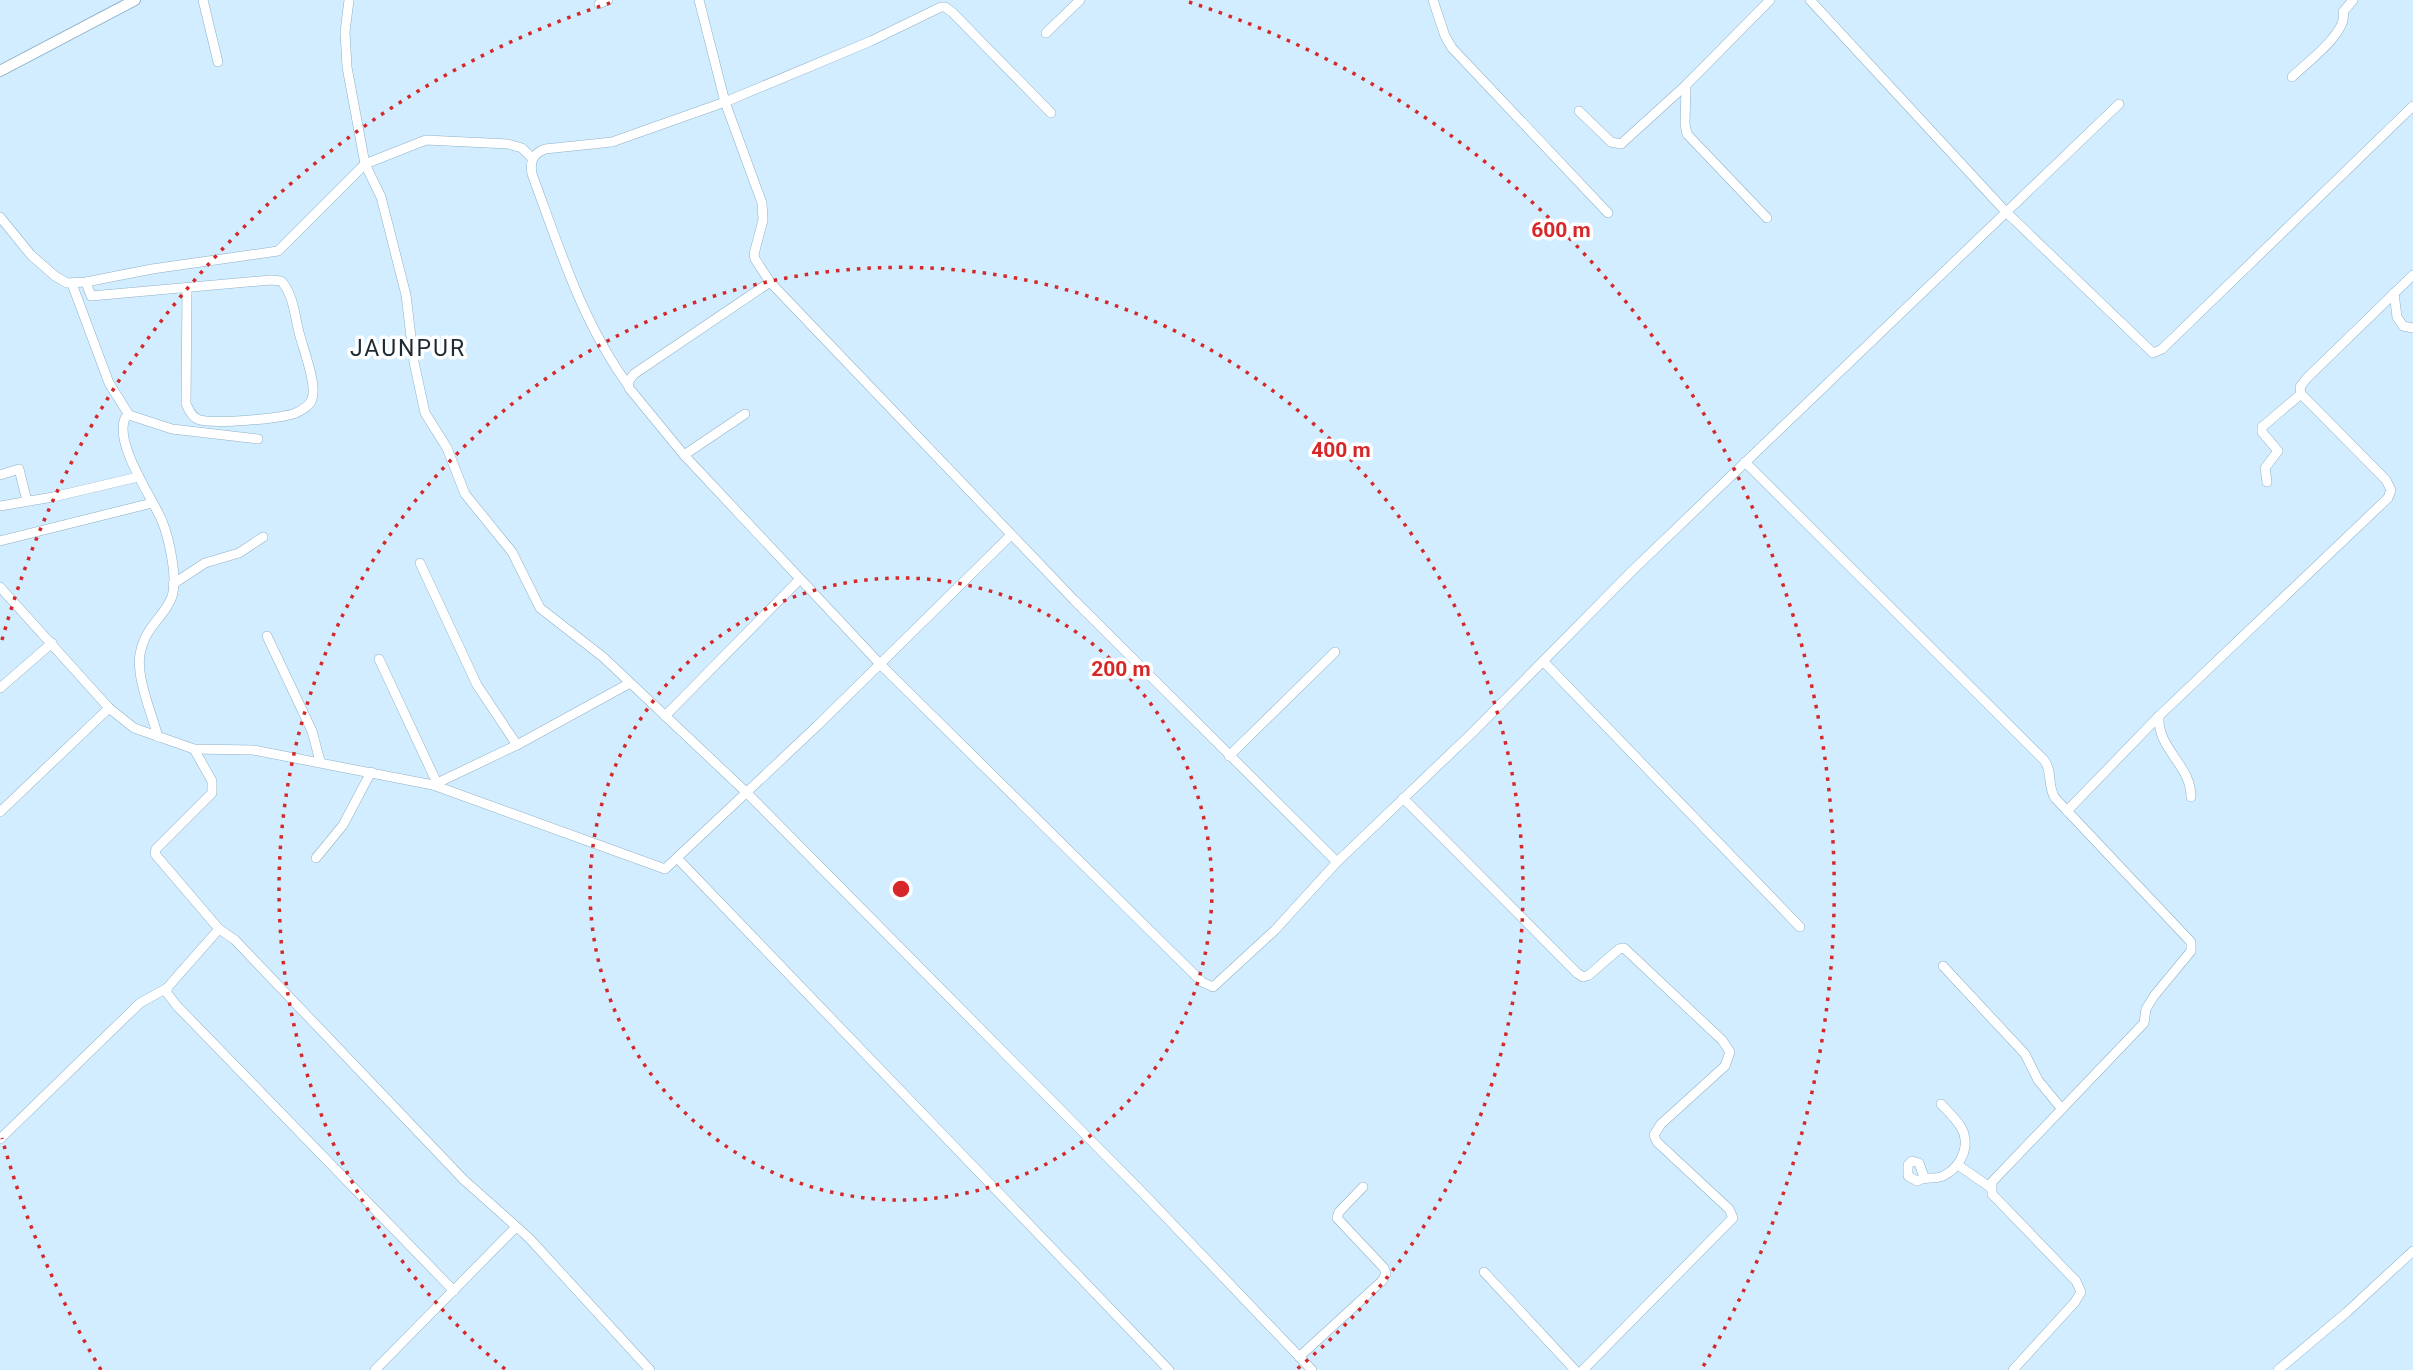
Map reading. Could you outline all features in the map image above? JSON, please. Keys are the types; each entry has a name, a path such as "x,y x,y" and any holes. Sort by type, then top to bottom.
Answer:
{"street":[{"path":"0,71 135,0"},
{"path":"203,0 218,62"},
{"path":"349,0 345,32 347,67 365,164 381,197 406,295 415,372 425,413 430,425 447,448 466,494 512,552 542,612 603,657 747,793 1140,1189 1312,1370"},
{"path":"699,0 725,102 762,203 763,220 754,254 769,282 1011,535 1228,756 1337,862"},
{"path":"1046,33 1080,0"},
{"path":"1433,0 1452,48 1608,213"},
{"path":"1578,111 1611,142 1619,145 1686,85 1770,0"},
{"path":"1810,0 2006,212 2149,351 2155,353 2413,106"},
{"path":"2292,77 2338,33 2343,23 2343,12 2353,0"},
{"path":"532,158 545,149 612,142 725,102 945,7 1051,113"},
{"path":"1686,85 1687,134 1767,218"},
{"path":"0,217 4,230 45,268 62,281 72,284 152,269 278,251 340,192 365,164 415,144 435,139 508,144 522,148 532,158 532,174 575,290 597,339 628,385 684,455 880,664 1207,986 1217,984 1275,930 1337,862 1745,462 2119,104"},
{"path":"2067,811 2159,716 2384,502 2390,493 2386,480 2301,394 2300,387 2413,275"},
{"path":"86,282 91,296 271,280 281,281 289,294 311,378 313,398 309,404 293,414 244,420 199,420 193,415 187,404 187,288"},
{"path":"628,385 629,379 635,374 769,282"},
{"path":"72,284 109,383 129,415 172,429 258,439"},
{"path":"2394,293 2400,323 2413,328"},
{"path":"2267,482 2265,468 2278,451 2262,432 2262,427 2301,394"},
{"path":"684,455 745,414"},
{"path":"129,415 122,423 128,450 167,538 173,584 170,602 146,635 140,656 141,679 158,737"},
{"path":"1745,462 2043,760 2049,769 2052,795 2188,936 2191,945 2191,951 2148,1005 2144,1023 1994,1178 1992,1194 2081,1289 2076,1302 2013,1370"},
{"path":"0,475 19,469 27,501"},
{"path":"0,506 138,477"},
{"path":"0,541 152,503"},
{"path":"0,587 109,708 134,728 194,749 253,750 435,784 664,869 747,793 1011,535"},
{"path":"173,584 205,563 239,554 263,537"},
{"path":"420,563 429,586 452,626 477,685 517,745"},
{"path":"665,716 800,579"},
{"path":"267,636 312,731 320,761"},
{"path":"0,688 52,643"},
{"path":"1228,756 1335,652"},
{"path":"379,659 435,784"},
{"path":"1543,661 1800,927"},
{"path":"435,784 517,745 630,683"},
{"path":"0,812 109,708"},
{"path":"2159,716 2160,733 2188,778 2191,797"},
{"path":"194,749 212,782 212,793 156,849 155,854 219,929 235,940 464,1180 541,1250 650,1370"},
{"path":"316,858 346,819 371,772"},
{"path":"1403,798 1577,973 1586,976 1619,948 1624,948 1722,1040 1730,1052 1725,1066 1661,1124 1654,1135 1657,1142 1729,1209 1733,1218 1583,1370"},
{"path":"678,859 1169,1370"},
{"path":"0,1139 140,1003 167,988 219,929"},
{"path":"1942,966 2025,1054 2038,1080 2061,1108"},
{"path":"167,988 167,993 177,1006 454,1291"},
{"path":"1924,1177 1940,1177 1958,1165 1965,1150 1964,1135 1941,1104"},
{"path":"1958,1165 1991,1188"},
{"path":"1299,1357 1382,1281 1386,1274 1384,1268 1337,1218 1339,1212 1363,1187"},
{"path":"376,1370 516,1227"},
{"path":"2278,1370 2347,1312 2413,1251"},
{"path":"1484,1272 1575,1370"}],"district":[{"name":"JAUNPUR","path":"408,348"}]}
